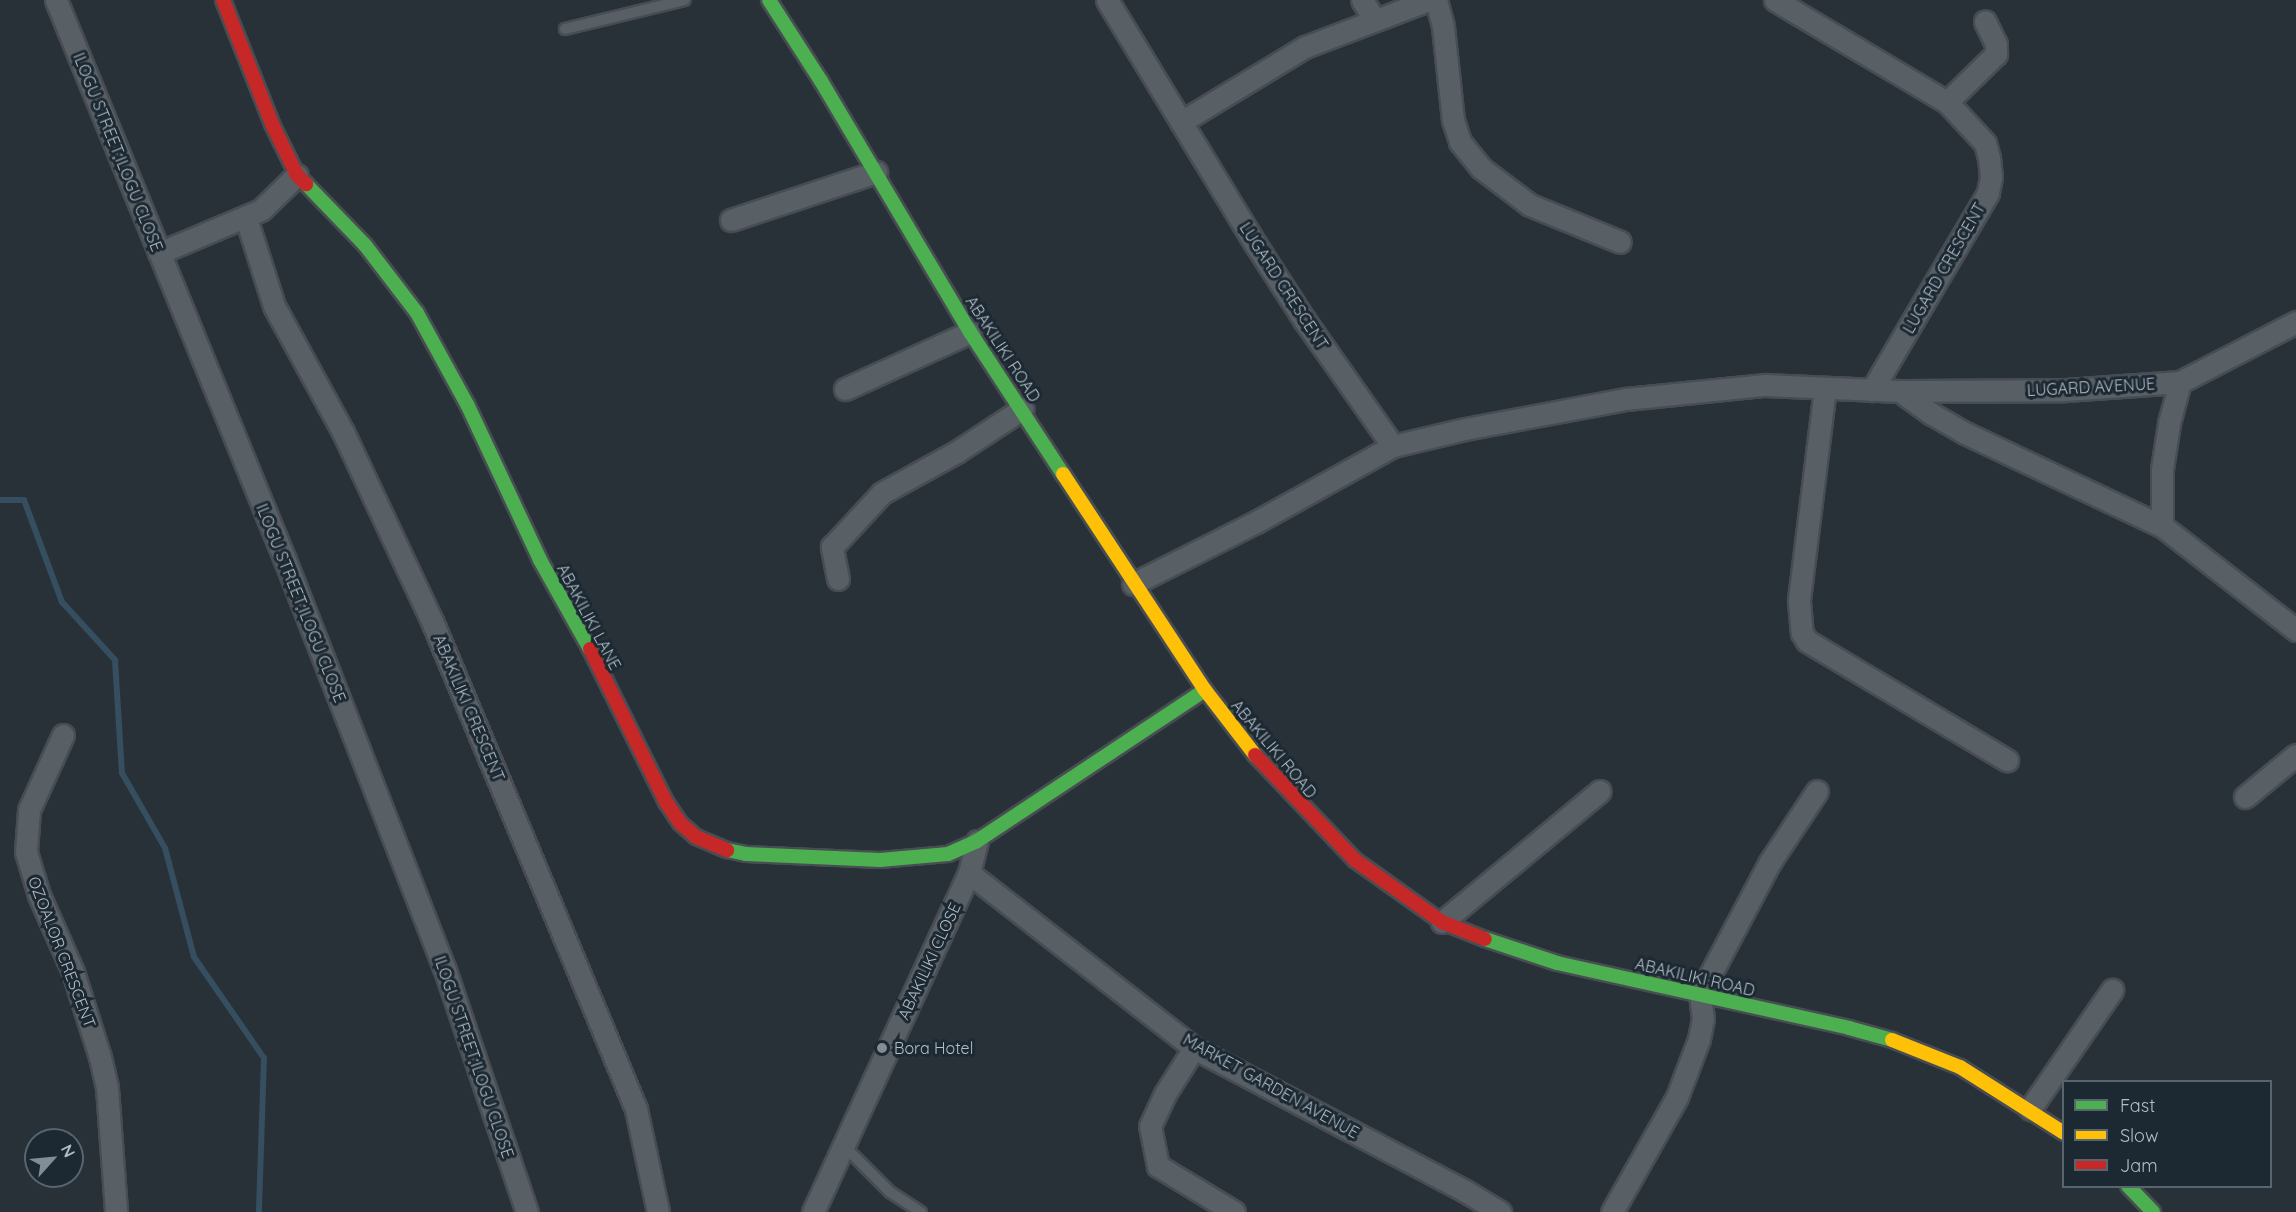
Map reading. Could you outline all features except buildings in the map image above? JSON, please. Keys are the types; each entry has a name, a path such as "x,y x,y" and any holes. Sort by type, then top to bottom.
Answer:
{"main road":[{"name":"ABAKILIKI LANE","path":"223,0 272,124 297,175 365,245 417,313 438,347 540,560 591,651 666,802 680,823 696,837 717,848 746,854 891,860 948,854 977,841 1205,690"},
{"name":"ABAKILIKI ROAD","path":"769,0 876,172 970,332 1022,409 1133,584 1241,739 1323,831 1394,890 1442,922 1505,947 1557,963 1849,1028 1912,1046 1960,1067 2030,1109 2062,1132"},
{"path":"2130,1188 2153,1212"}],"street":[{"name":"ILOGU STREET;ILOGU CLOSE","path":"56,0 285,560 444,967 527,1212"},
{"name":"LUGARD CRESCENT","path":"1107,0 1299,312 1394,446"},
{"path":"1362,0 1375,20"},
{"path":"1181,122 1305,47 1429,0"},
{"path":"1436,0 1443,27 1453,120 1460,142 1481,168 1530,205 1620,242"},
{"name":"LUGARD CRESCENT","path":"1775,0 1947,102 1985,143 1991,177 1989,193 1872,390"},
{"path":"1947,102 1996,54 1996,44 1985,21"},
{"path":"731,220 876,172"},
{"path":"159,253 261,210 297,175"},
{"name":"ABAKILIKI CRESCENT","path":"246,218 274,306 343,432 432,621 636,1109 658,1212"},
{"name":"LUGARD AVENUE","path":"1133,584 1256,522 1394,446 1465,429 1626,399 1765,385 1900,391 2066,390 2180,382 2296,322"},
{"path":"844,389 970,332"},
{"path":"2162,526 2162,469 2169,423 2180,382"},
{"path":"1825,388 1799,601 1802,633 1807,641 2007,760"},
{"path":"1900,391 1932,414 1965,433 2162,526 2296,630"},
{"path":"838,579 832,547 882,493 958,451 1022,409"},
{"name":"OZOALOR CRESCENT","path":"63,735 28,810 26,852 39,895 73,972 100,1057 107,1088 116,1212"},
{"path":"2245,797 2296,755"},
{"path":"1442,922 1600,791"},
{"path":"1612,1212 1677,1097 1699,1039 1703,1019 1700,994 1770,862 1817,791"},
{"path":"969,873 977,841"},
{"name":"MARKET GARDEN AVENUE","path":"969,873 1194,1048 1465,1191 1500,1212"},
{"name":"ABAKILIKI CLOSE","path":"813,1212 969,873"},
{"path":"2030,1109 2112,990"},
{"path":"1194,1048 1165,1094 1150,1126 1158,1166 1234,1212"}],"lane":[{"path":"565,29 685,0"},
{"path":"843,1145 890,1192 921,1212"}],"waterway":[{"path":"0,500 24,500 62,602 115,660 122,773 165,848 194,957 264,1058 259,1212"}],"traffic: fast":[{"path":"769,0 821,81 970,332 1063,474"},
{"path":"306,184 365,245 417,313 468,406 540,560 590,649"},
{"path":"727,850 746,854 880,860 948,854 977,841 1205,690"},
{"path":"1485,939 1557,963 1849,1028 1892,1040"},
{"path":"2130,1188 2153,1212"}],"traffic: slow":[{"path":"1063,474 1205,690 1255,755"},
{"path":"1892,1040 1960,1067 2062,1132"}],"traffic: jam":[{"path":"223,0 272,124 297,175 306,184"},
{"path":"590,649 666,802 680,823 696,837 727,850"},
{"path":"1255,755 1355,860 1442,922 1485,939"}],"place":[{"name":"Bora Hotel","path":"882,1048"}]}
